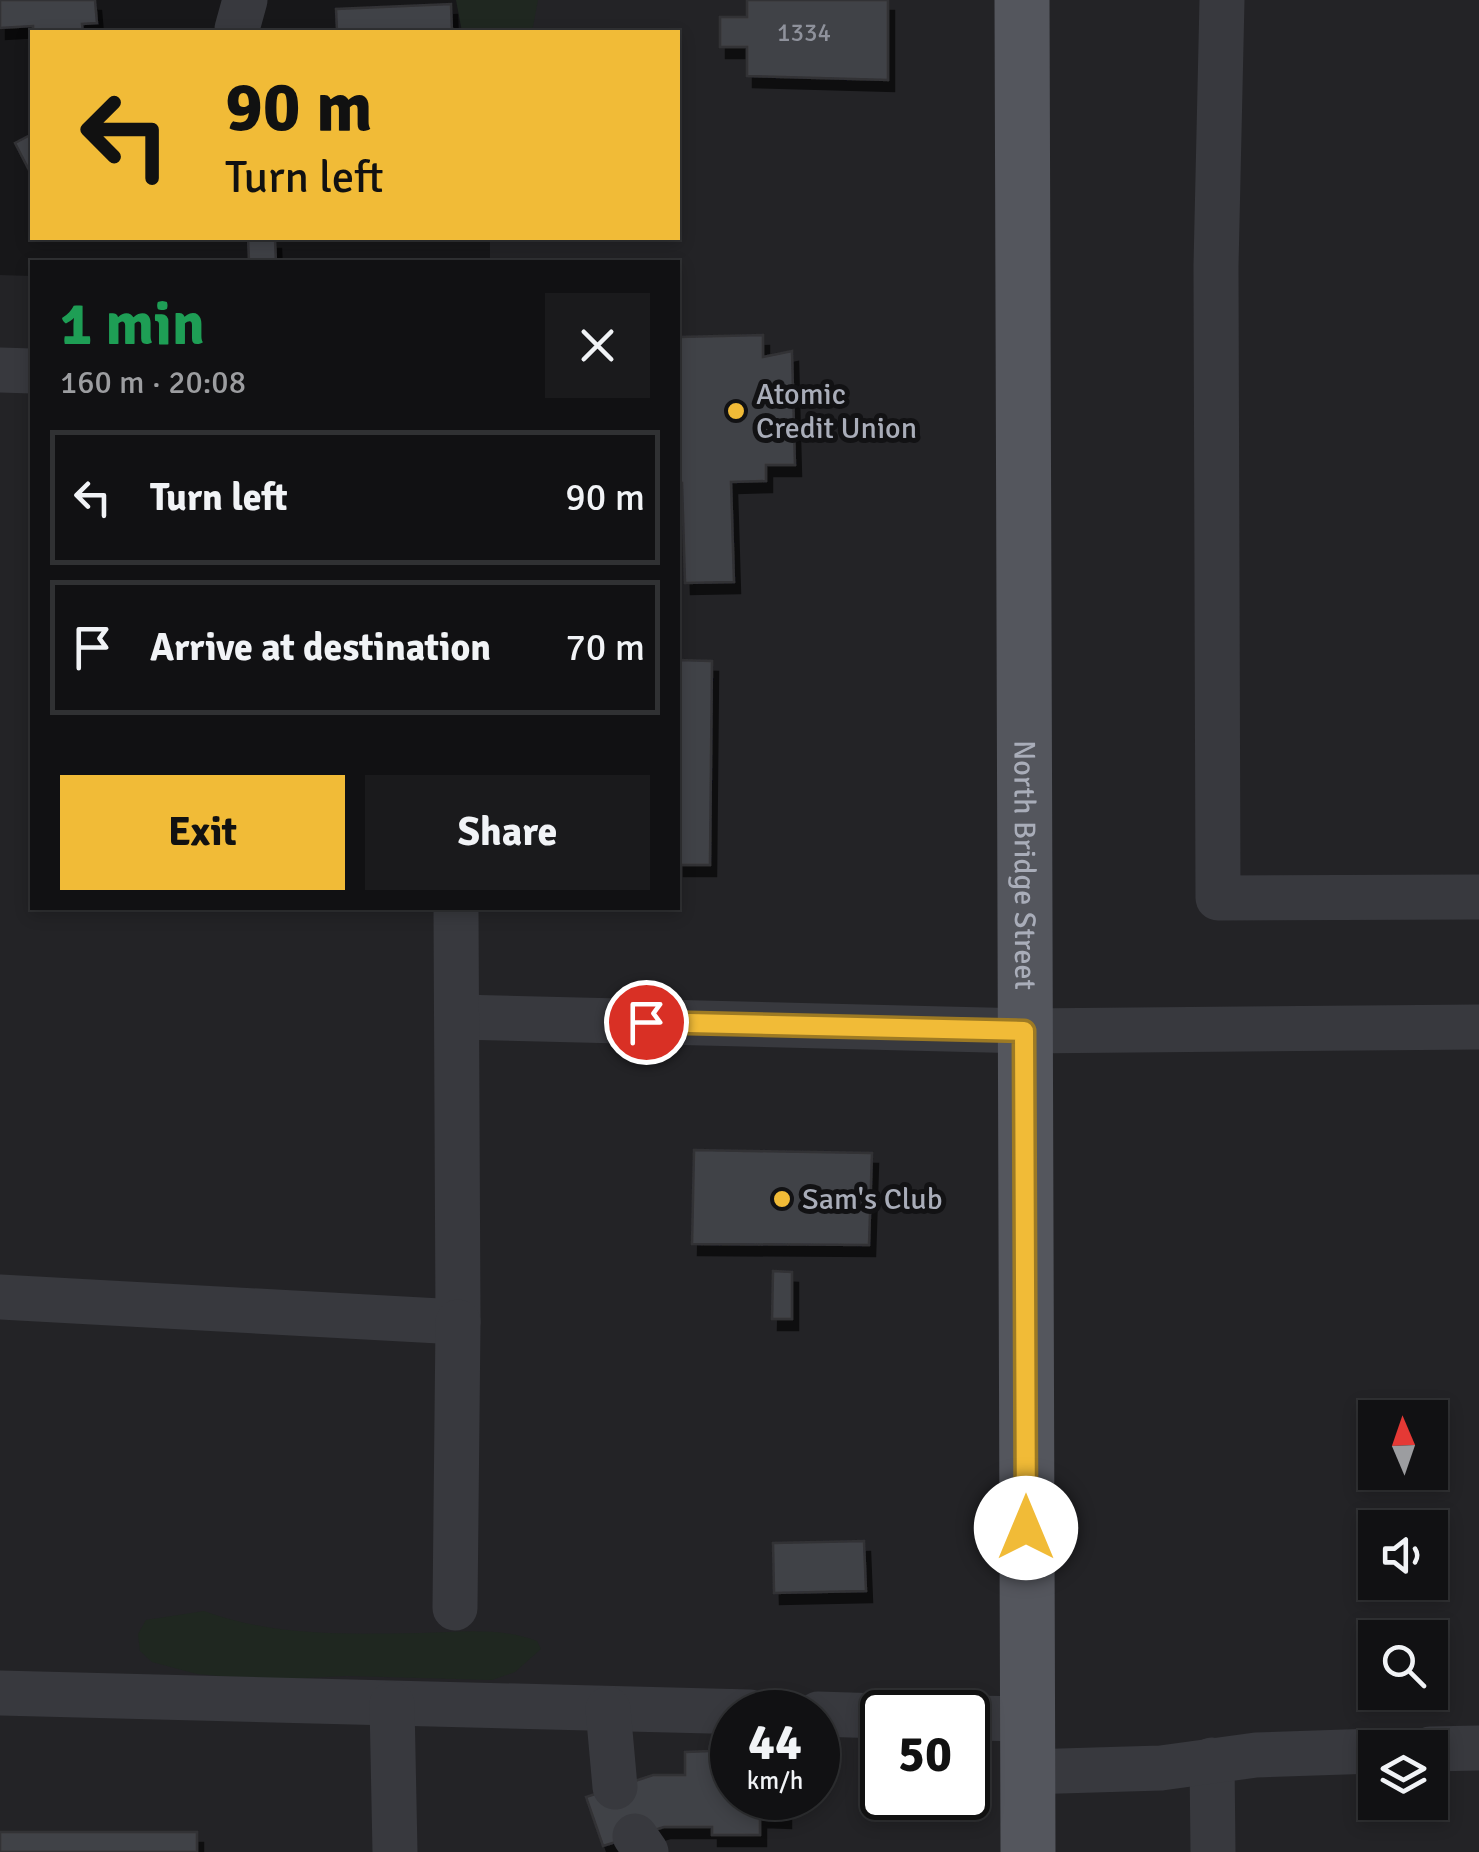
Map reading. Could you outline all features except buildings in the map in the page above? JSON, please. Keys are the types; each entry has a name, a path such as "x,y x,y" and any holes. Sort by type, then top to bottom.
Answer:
{"main road":[{"name":"North Bridge Street","path":"1022,0 1028,1852"}],"lane":[{"path":"1222,0 1216,266 1218,898 1479,897"},
{"path":"0,370 30,372"},
{"path":"455,1608 456,910"},
{"path":"458,1017 1024,1031 1479,1027"},
{"path":"0,1296 458,1322"},
{"path":"0,1693 710,1711"},
{"path":"392,1704 395,1852"},
{"path":"608,1709 616,1788"},
{"path":"990,1718 1028,1719"},
{"path":"1448,1749 1479,1748"},
{"path":"1028,1772 1162,1768 1212,1760 1358,1752"},
{"path":"1212,1760 1213,1852"}],"shaded area":[{"path":"456,0 538,0 532,30 462,30"},
{"path":"487,0 1479,0 1479,1852 0,1852 0,275 30,276 30,910 680,910 680,260 490,260 490,240 680,240 680,30 488,30"},
{"path":"204,1611 258,1626 311,1632 494,1632 537,1641 541,1649 515,1672 492,1680 347,1676 266,1680 197,1674 152,1662 140,1651 138,1634 146,1620"}],"place":[{"name":"Atomic Credit Union","path":"736,411"},
{"name":"Sam's Club","path":"782,1199"}],"route":[{"path":"646,1022 1024,1031 1026,1528"}]}
